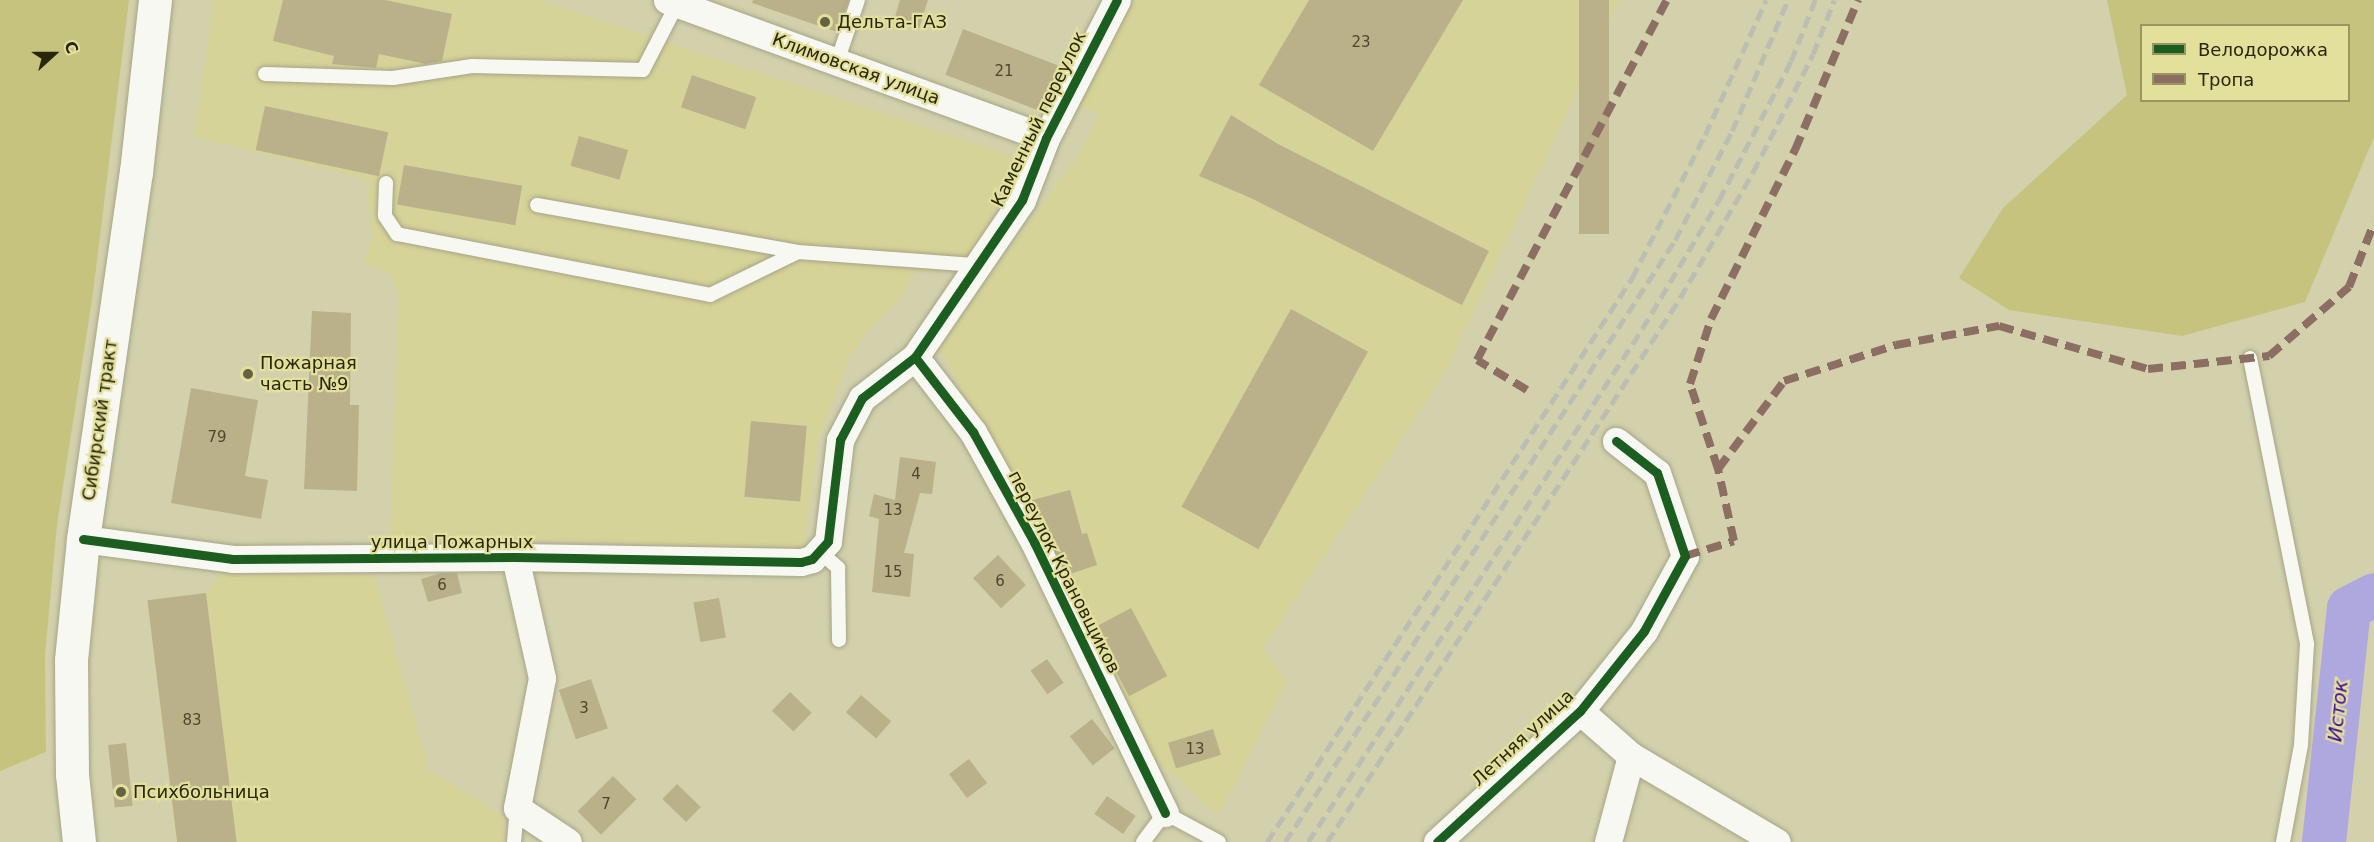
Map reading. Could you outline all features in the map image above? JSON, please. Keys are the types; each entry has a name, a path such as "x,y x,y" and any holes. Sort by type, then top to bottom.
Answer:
{"main road":[{"name":"Сибирский тракт","path":"79,842 72,774 71,660 83,539 136,172 155,0"}],"street":[{"name":"Каменный переулок","path":"821,553 828,541 840,440 862,398 915,357 1022,200 1046,138 1117,0"},
{"name":"Климовская улица","path":"672,2 1046,138"},
{"name":"переулок Крановщиков","path":"915,357 973,432 1034,542 1165,813"},
{"name":"Летняя улица","path":"1437,842 1580,711 1644,631 1684,556 1657,473 1616,441"},
{"name":"улица Пожарных","path":"83,539 233,560 515,557 801,562 821,553"},
{"path":"515,557 542,678 517,808 568,842"},
{"path":"1580,711 1631,756 1777,842"},
{"path":"1608,842 1631,756"}],"lane":[{"path":"837,62 858,0"},
{"path":"265,74 393,78 472,66 643,70 672,2"},
{"path":"386,183 385,216 397,234 710,295 798,252"},
{"path":"537,205 798,252 977,265"},
{"path":"2250,358 2307,644 2301,745 2283,842"},
{"path":"821,553 838,568 839,640"},
{"path":"514,842 517,808"},
{"path":"1143,842 1165,813 1219,842"}],"shaded area":[{"path":"0,0 129,0 93,293 57,525 45,655 46,752 0,771"},
{"path":"214,0 539,0 1012,156 984,242 959,270 914,272 901,299 869,329 848,362 819,438 803,550 390,535 399,299 392,275 364,264 373,234 367,194 370,185 358,177 194,137"},
{"path":"1135,0 1620,0 1446,371 1263,648 1287,681 1218,816 1149,753 939,346 1079,154 1099,115 1074,103"},
{"path":"2107,0 2374,0 2374,137 2305,302 2182,336 2009,310 1959,278 2003,208 2127,95"},
{"path":"223,572 374,575 429,770 504,816 504,842 176,842 147,600 206,593"}],"building":[{"path":"283,0 385,0 452,14 442,61 426,64 379,54 376,68 332,64 334,56 273,41"},
{"name":"Дельта-ГАЗ","path":"753,0 849,0 837,32 752,3"},
{"path":"900,0 928,0 919,28 894,20"},
{"path":"1309,0 1463,0 1373,151 1259,85"},
{"path":"1579,0 1609,0 1609,234 1579,234"},
{"path":"963,29 1060,66 1043,112 945,75"},
{"path":"692,75 756,97 745,129 681,107"},
{"path":"265,106 388,132 379,176 256,150"},
{"path":"1231,115 1278,144 1489,251 1462,305 1251,198 1199,176"},
{"path":"579,136 628,150 619,180 570,166"},
{"path":"404,165 522,186 515,225 397,204"},
{"path":"1291,309 1368,352 1258,549 1181,507"},
{"path":"312,311 351,313 350,405 359,405 357,491 304,489"},
{"path":"191,388 258,400 245,476 268,480 261,519 171,503"},
{"path":"751,421 807,426 800,502 744,497"},
{"path":"900,457 936,462 932,494 920,493 904,553 914,554 910,597 872,592 879,519 869,516 874,494 895,500"},
{"path":"1070,490 1082,534 1087,533 1097,565 1067,575 1029,501"},
{"path":"998,555 1026,585 1001,608 973,578"},
{"path":"442,573 457,573 462,593 428,602 421,579"},
{"path":"206,593 237,842 177,842 147,600"},
{"path":"719,598 726,637 700,642 693,603"},
{"path":"1131,608 1167,676 1129,696 1093,628"},
{"path":"1047,659 1064,683 1047,694 1031,670"},
{"path":"591,679 608,728 576,739 559,690"},
{"path":"790,692 812,713 794,732 772,711"},
{"path":"861,695 891,721 876,739 846,712"},
{"path":"1092,719 1115,748 1093,765 1070,736"},
{"path":"1213,729 1221,755 1176,769 1168,743"},
{"path":"126,743 133,806 115,808 108,745"},
{"path":"969,759 987,783 967,798 949,774"},
{"path":"613,776 636,799 601,835 578,811"},
{"path":"677,784 701,807 686,822 662,799"},
{"path":"1107,796 1136,816 1123,834 1094,814"}],"waterway":[{"name":"Исток","path":"2324,842 2349,608 2374,595"}],"railway":[{"path":"1267,842 1632,278 1705,135 1766,0"},
{"path":"1285,842 1675,240 1732,131 1788,0"},
{"path":"1308,842 1642,329 1719,200 1791,61 1815,0"},
{"path":"1327,842 1680,298 1753,172 1813,54 1834,0"}],"marked path":[{"path":"1527,390 1477,360 1667,0"},
{"path":"1685,556 1734,541 1718,469 1690,384 1711,319 1795,150 1858,0"},
{"path":"1718,469 1784,381 1896,345 1999,326 2148,369 2269,356 2349,287 2374,223"}],"cycle path":[{"path":"83,539 233,559 515,557 801,562 812,559 828,541 840,440 862,398 915,357 1022,200 1046,138 1117,0"},
{"path":"915,357 973,432 1034,542 1165,813"},
{"path":"1437,842 1580,711 1644,631 1685,556 1657,473 1616,441"}],"place":[{"name":"Дельта-ГАЗ","path":"825,22"},
{"name":"Пожарная часть №9","path":"248,374"},
{"name":"Психбольница","path":"121,792"}]}
